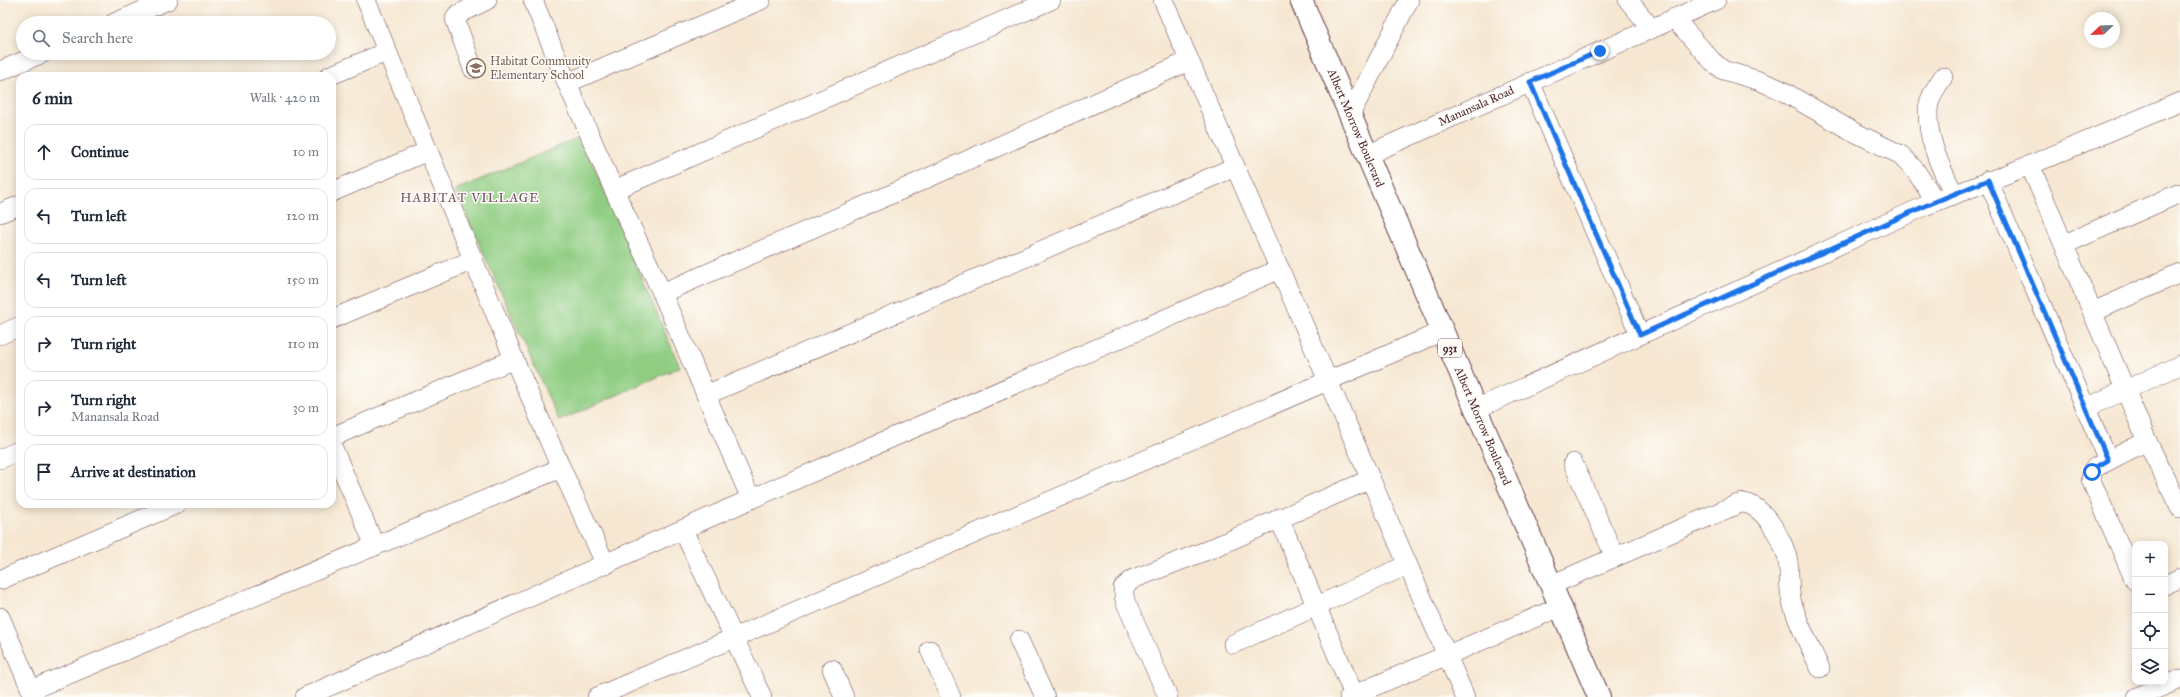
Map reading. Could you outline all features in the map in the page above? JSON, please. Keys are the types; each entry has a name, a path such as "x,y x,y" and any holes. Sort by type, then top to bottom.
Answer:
{"highway":[{"name":"Albert Morrow Boulevard","path":"1301,0 1599,697"}],"street":[{"path":"130,16 168,0"},
{"path":"366,0 386,52 514,359 561,468 606,565"},
{"path":"473,69 455,19 457,16 487,0"},
{"path":"533,0 567,83 614,190 662,293 751,499"},
{"path":"567,83 761,0"},
{"path":"614,190 1051,0"},
{"path":"1163,0 1465,697"},
{"path":"1350,115 1409,0"},
{"path":"1628,0 1651,28"},
{"name":"Manansala Road","path":"1368,154 1716,0"},
{"path":"1674,18 1712,61 1723,70 1760,81 1779,89 1850,130 1901,155 1914,170 1936,202"},
{"path":"336,73 386,52"},
{"path":"0,71 26,60"},
{"path":"662,293 892,194 1189,61"},
{"path":"1943,77 1933,94 1928,110 1933,142 1942,172 1954,194"},
{"path":"1530,82 1640,335"},
{"path":"1476,409 1954,194 2030,165 2180,102"},
{"path":"336,190 428,151"},
{"path":"2030,165 2065,244 2147,441 2180,508"},
{"path":"706,395 1235,167"},
{"path":"1988,180 2108,460"},
{"path":"2065,244 2180,193"},
{"path":"0,213 16,207"},
{"path":"336,317 473,260"},
{"path":"305,697 606,565 751,499 1280,269"},
{"path":"2093,312 2180,273"},
{"path":"0,335 16,328"},
{"path":"597,697 735,639 1443,331"},
{"path":"336,435 514,359"},
{"path":"2086,408 2180,365"},
{"path":"2133,577 2091,480 2092,472 2096,467 2147,441"},
{"path":"0,459 16,452"},
{"path":"336,455 375,546"},
{"path":"1574,463 1615,557"},
{"path":"0,617 33,693 561,468"},
{"path":"1168,697 1124,601 1123,588 1133,579 1208,550 1371,479"},
{"path":"1551,585 1738,504 1744,502 1752,504 1765,516 1786,552 1788,562 1788,583 1792,604 1820,668"},
{"path":"0,580 168,508"},
{"path":"1279,518 1317,605 1352,696 1560,607"},
{"path":"683,530 762,697"},
{"path":"1233,644 1407,565"},
{"path":"2168,584 2180,578"},
{"path":"1019,640 1045,697"},
{"path":"930,650 951,697"},
{"path":"832,668 844,697"},
{"path":"2137,697 2180,679"}],"green space":[{"path":"581,137 680,367 559,421 455,190"}],"place":[{"name":"Habitat Community Elementary School","path":"476,68"}],"district":[{"name":"HABITAT VILLAGE","path":"470,197"}],"route":[{"path":"1600,51 1530,82 1640,335 1925,206 1988,180 2108,460 2096,467 2092,472"}]}
